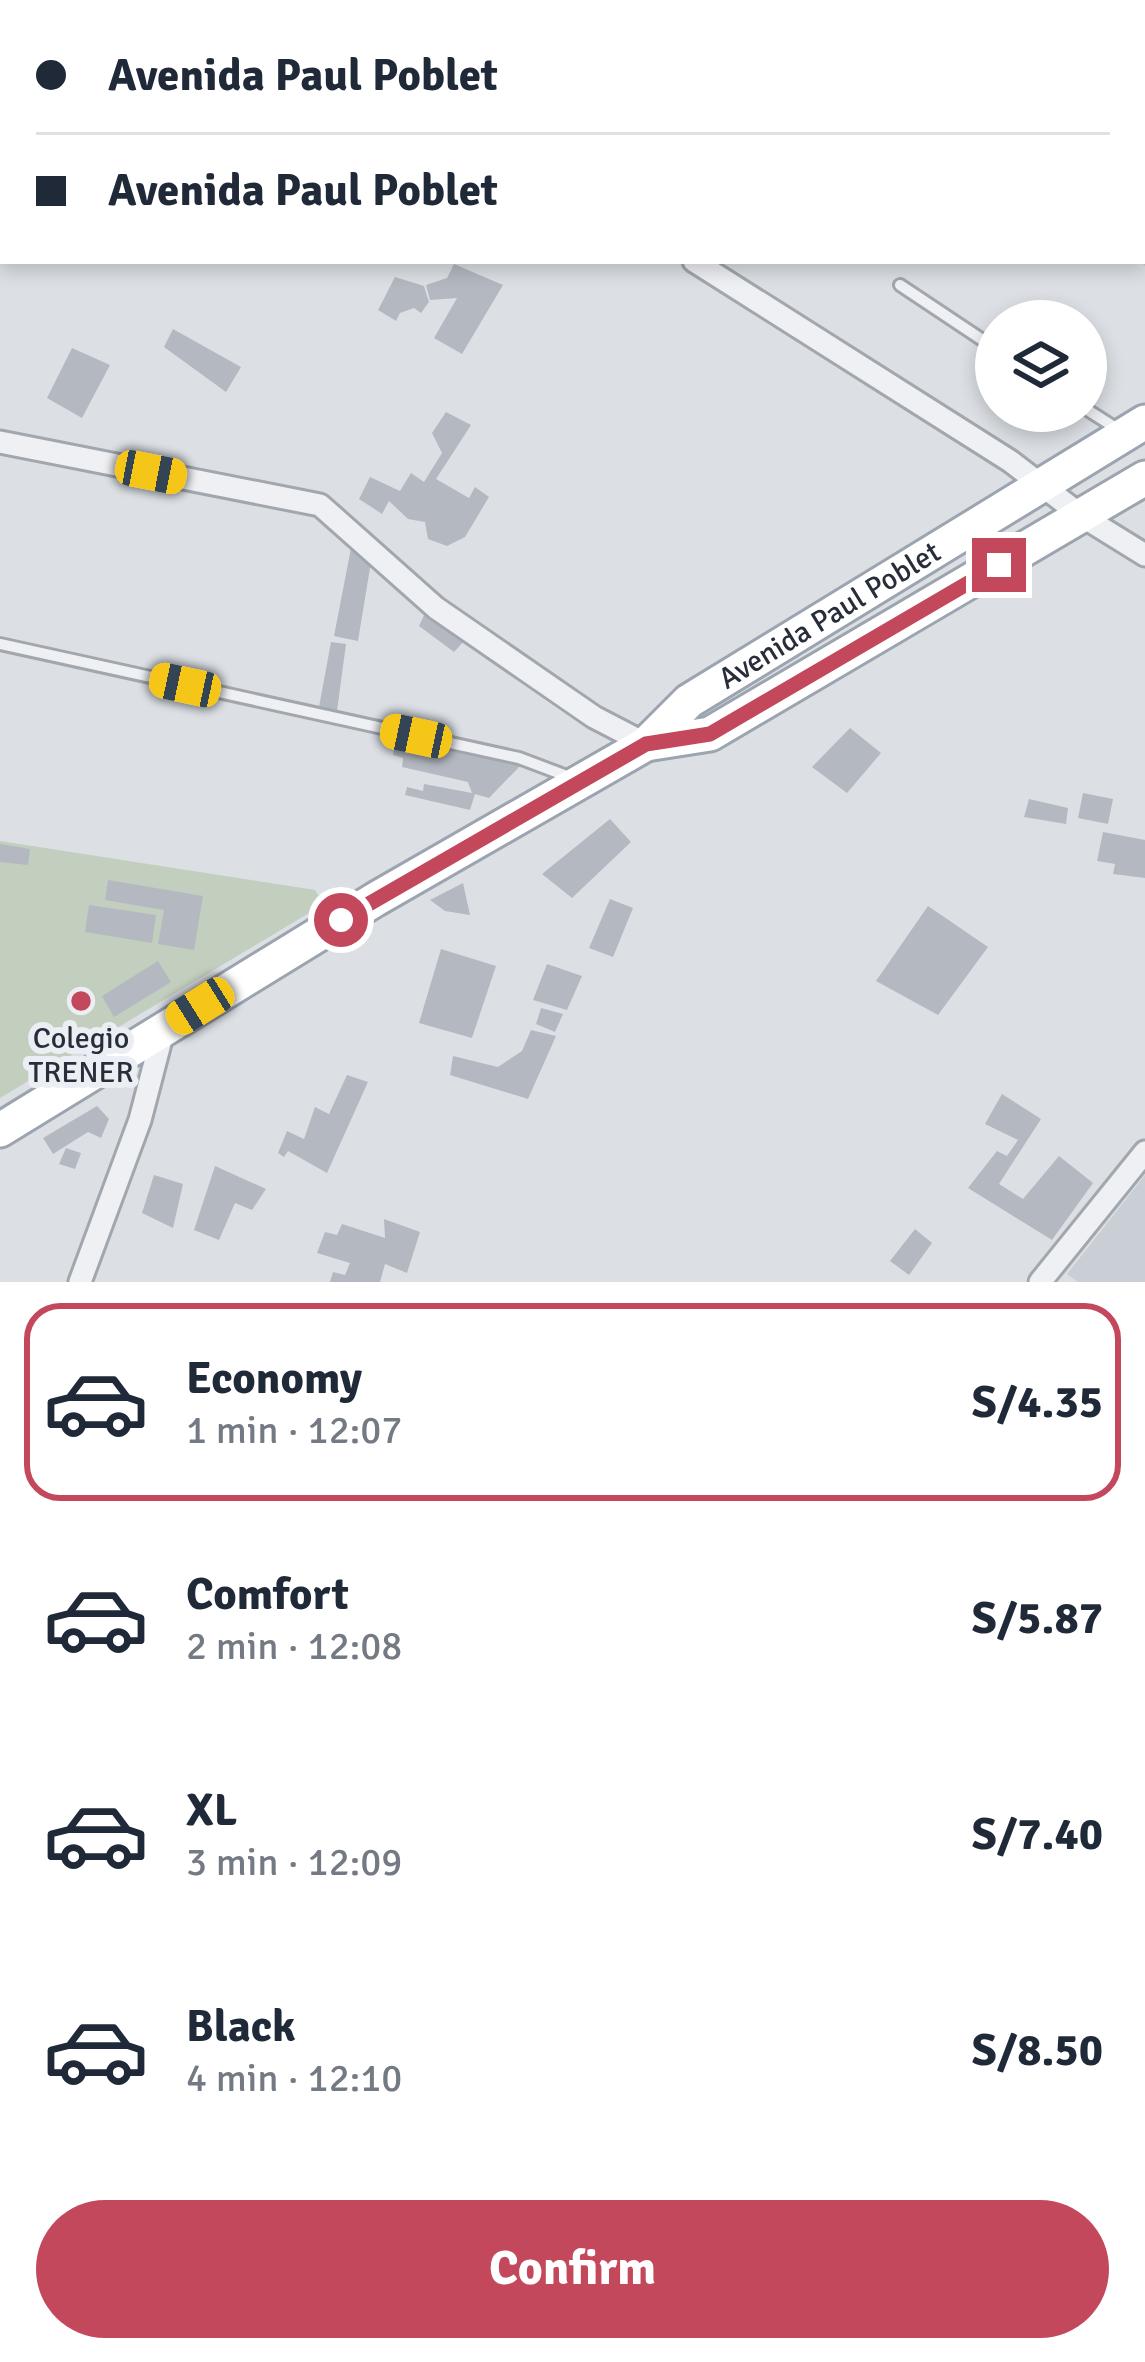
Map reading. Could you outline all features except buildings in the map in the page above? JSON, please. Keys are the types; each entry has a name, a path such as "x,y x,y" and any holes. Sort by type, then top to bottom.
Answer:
{"main road":[{"name":"Avenida Paul Poblet","path":"0,1130 646,744 689,701 1135,428"},
{"name":"Avenida Paul Poblet","path":"646,744 710,734 1145,478"}],"street":[{"path":"699,264 1145,555"},
{"path":"0,442 320,506 455,622 594,717 646,744"},
{"path":"80,1282 140,1120 164,1028"},
{"path":"1040,1282 1145,1152"}],"lane":[{"path":"900,285 975,335"},
{"path":"1107,417 1135,428"},
{"path":"0,644 519,758 581,782"}],"shaded area":[{"path":"1145,1175 1145,1282 1078,1282 1067,1274"}],"green space":[{"name":"Colegio TRENER","path":"0,841 315,890 324,904 0,1098"}],"place":[{"name":"Colegio TRENER","path":"81,1001"}],"route":[{"path":"341,920 646,744 710,734 999,565"}]}
